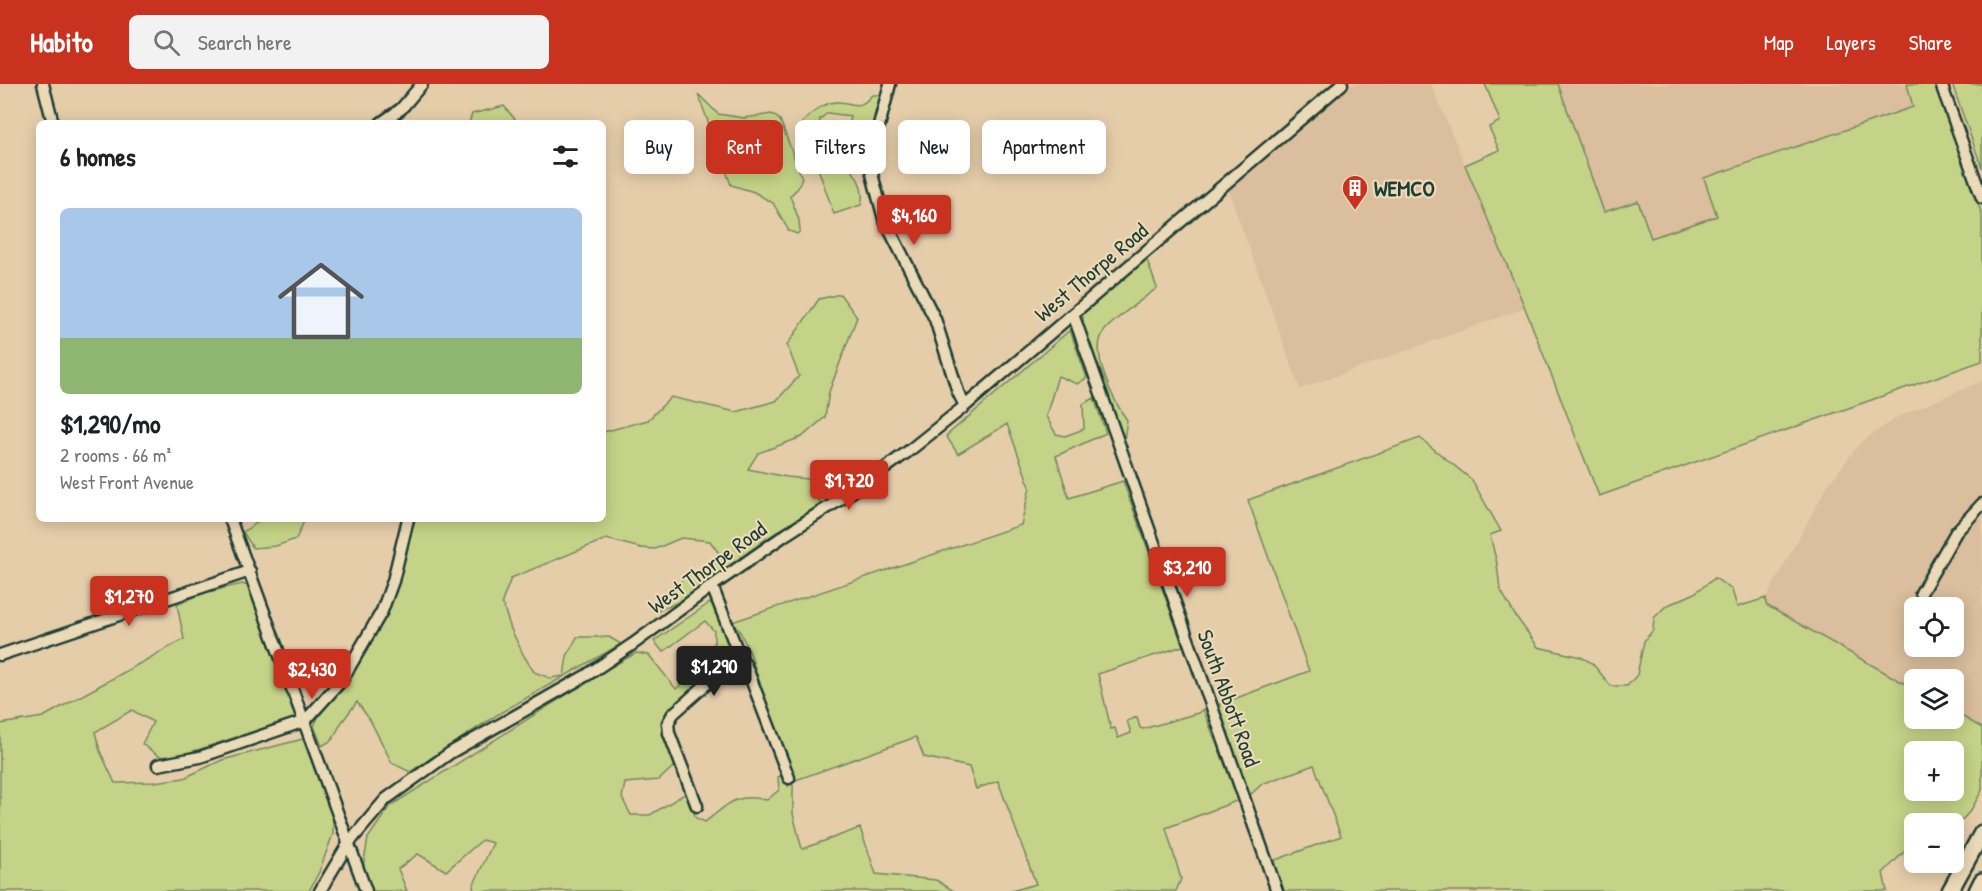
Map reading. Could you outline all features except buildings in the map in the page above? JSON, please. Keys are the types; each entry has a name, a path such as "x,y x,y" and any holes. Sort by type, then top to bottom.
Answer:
{"highway":[{"path":"1950,891 1982,833"},
{"path":"1977,891 1982,881"}],"street":[{"path":"43,84 52,120"},
{"path":"385,120 400,109 422,84"},
{"path":"890,84 874,145 872,174 884,219 935,320 958,392 965,406"},
{"name":"West Thorpe Road","path":"320,891 348,844 386,799 484,732 587,675 784,535 858,488 910,450 965,406 1342,84"},
{"path":"1941,84 1982,198"},
{"name":"South Abbott Road","path":"1073,314 1277,891"},
{"path":"1921,592 1956,532 1982,504"},
{"path":"231,522 366,891"},
{"path":"158,765 200,757 305,721 342,680 382,611 393,581 407,522"},
{"path":"0,655 250,571"},
{"path":"712,586 789,778"},
{"path":"697,806 669,733 668,723 673,714 739,655"}],"shaded area":[{"path":"1353,84 1431,84 1525,308 1300,389 1228,189"},
{"path":"1558,84 1907,84 1913,107 1704,177 1717,216 1651,238 1604,212"},
{"path":"1982,381 1982,728 1964,717 1964,669 1904,669 1904,683 1765,605 1766,598 1827,486 1861,442 1896,418"}],"green space":[{"path":"1485,84 1558,84 1604,212 1638,201 1651,238 1717,216 1704,178 1913,107 1907,84 1936,84 1982,215 1982,361 1599,496 1525,308 1465,165 1499,150 1489,127 1500,121"},
{"path":"1952,84 1982,84 1982,168"},
{"path":"698,94 718,114 744,118 772,114 780,120 707,120"},
{"path":"872,95 880,95 873,120 850,120 850,116 828,113 820,120 805,120 813,112 833,102 860,105"},
{"path":"504,106 516,120 470,120 472,114"},
{"path":"783,128 795,160 795,174 800,174 802,178 798,188 790,196 799,220 800,231 797,234 789,231 773,203 754,192 731,185 727,174 783,174"},
{"path":"820,174 855,174 862,192 861,205 834,214"},
{"path":"1146,257 1157,288 1112,323 1103,333 1100,342 1099,353 1105,378 1127,420 1124,440 1083,327 1083,311"},
{"path":"840,294 857,317 829,392 825,417 802,437 758,453 748,469 808,479 821,504 766,539 681,601 658,611 662,597 686,577 723,559 710,541 681,538 655,549 641,548 606,539 511,578 502,602 511,629 534,672 550,678 564,676 567,656 577,637 609,637 621,644 500,713 410,772 392,763 370,720 357,702 332,740 322,746 314,726 320,714 356,668 393,594 411,522 606,522 606,431 648,420 671,397 736,412 776,401 799,376 787,345 819,299"},
{"path":"1070,330 1087,378 1077,384 1058,376 1046,416 1056,434 1065,436 1084,429 1083,404 1094,398 1106,433 1056,456 1069,498 1123,481 1183,646 1098,674 1111,729 1115,728 1118,738 1131,733 1127,721 1137,717 1140,728 1143,729 1198,713 1203,709 1239,800 1166,828 1181,879 1176,891 1011,891 1036,884 998,781 976,789 969,767 924,757 916,737 793,781 793,814 802,849 860,828 876,874 936,880 954,891 474,891 473,886 493,843 482,840 446,871 418,854 398,869 407,891 372,891 363,867 368,838 390,806 636,653 649,655 676,689 714,656 714,631 705,621 663,652 654,641 711,602 730,643 732,656 664,716 663,736 675,765 659,780 625,783 622,798 631,815 650,815 686,793 696,818 705,822 733,801 747,798 767,800 779,790 778,777 785,774 788,786 792,781 750,653 739,630 732,622 1021,525 1030,487 1007,424 958,454 946,436"},
{"path":"1420,438 1472,480 1501,531 1490,535 1500,589 1538,647 1581,657 1592,663 1611,686 1627,686 1637,675 1644,641 1653,630 1654,618 1666,606 1693,594 1715,578 1732,590 1737,607 1766,598 1766,605 1904,683 1904,729 1964,729 1964,717 1982,728 1982,790 1964,818 1964,813 1904,813 1904,852 1883,873 1887,891 1281,891 1270,862 1341,836 1314,765 1262,784 1248,797 1215,706 1309,671 1248,500"},
{"path":"258,522 304,522 296,539 276,546 253,548 243,532"},
{"path":"242,584 252,587 300,716 173,758 159,756 142,744 153,722 132,710 95,732 100,751 115,783 154,782 184,778 222,760 303,739 333,812 333,834 319,872 309,891 0,891 0,724 43,717 184,639 177,605 200,594"}],"place":[{"name":"WEMCO","path":"1355,211"}]}
